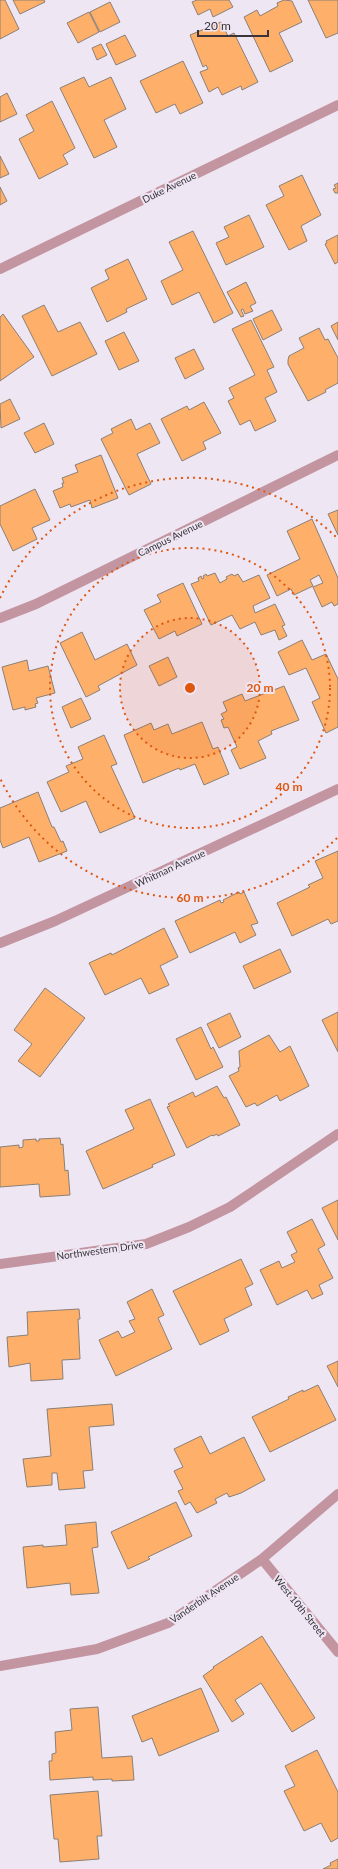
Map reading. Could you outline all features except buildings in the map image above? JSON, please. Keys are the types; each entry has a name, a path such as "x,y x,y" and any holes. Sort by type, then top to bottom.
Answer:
{"street":[{"name":"Duke Avenue","path":"0,269 338,105"},
{"name":"Campus Avenue","path":"0,618 36,604 338,455"},
{"name":"Whitman Avenue","path":"0,943 55,921 338,789"},
{"name":"Northwestern Drive","path":"0,1264 146,1244 189,1227 230,1207 338,1134"},
{"name":"Vanderbilt Avenue","path":"0,1666 97,1649 168,1623 262,1559 338,1494"},
{"name":"West 10th Street","path":"262,1559 338,1652"}]}
